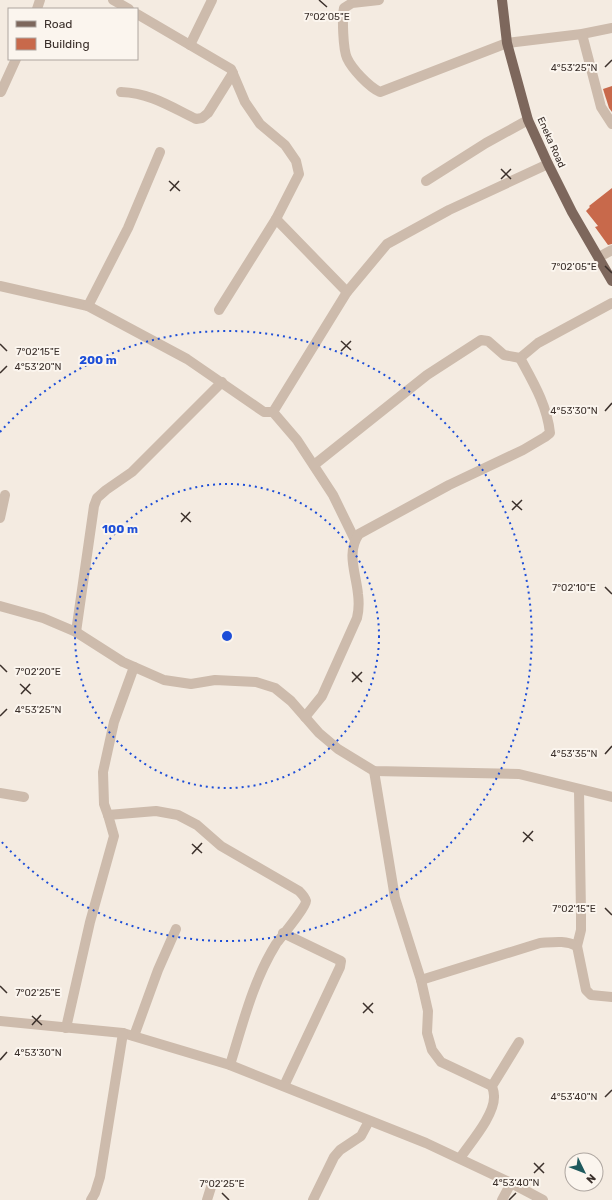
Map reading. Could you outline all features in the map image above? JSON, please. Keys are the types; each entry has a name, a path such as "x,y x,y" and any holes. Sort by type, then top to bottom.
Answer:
{"main road":[{"name":"Eneka Road","path":"502,0 507,43 528,120 572,212 612,281"}],"street":[{"path":"113,0 126,8"},
{"path":"190,45 212,0"},
{"path":"379,0 352,3 344,8 342,17 346,57 351,66 374,89 380,92 507,43 582,34 612,28"},
{"path":"138,15 230,69 245,102 260,124 285,145 296,161 299,174 276,219 219,310"},
{"path":"582,34 601,107 612,124"},
{"path":"1,92 16,60"},
{"path":"121,92 148,96 196,119 199,119 208,113 233,73"},
{"path":"426,180 528,120"},
{"path":"88,306 128,228 160,152"},
{"path":"273,412 347,292 387,244 449,210 548,164"},
{"path":"276,219 347,292"},
{"path":"599,257 612,250"},
{"path":"0,286 88,306 187,359 264,412 273,412"},
{"path":"520,358 538,343 612,302"},
{"path":"314,465 427,375 481,340 488,341 504,355 520,358"},
{"path":"305,717 322,696 357,618 359,608 358,594 352,560 353,546 359,534 449,485 523,450 550,433 549,424 541,398 520,358"},
{"path":"76,632 94,506 97,498 132,472 182,424 222,382"},
{"path":"273,412 314,465 333,495 355,540"},
{"path":"0,518 5,495"},
{"path":"0,606 43,618 76,632 134,667 164,680 191,684 215,680 256,682 275,688 291,701 319,733 338,749 374,771 519,774 612,797"},
{"path":"66,1028 90,922 114,836 104,804 103,772 114,722 134,667"},
{"path":"374,771 395,898 421,980 428,1011 427,1033 432,1050 442,1062 492,1086"},
{"path":"579,790 581,930 577,946 586,990 591,994 612,997"},
{"path":"0,793 24,797"},
{"path":"108,815 156,811 178,815 197,824 221,846 299,891 305,898 306,903 283,933 262,972 249,1001 230,1065"},
{"path":"134,1036 158,970 176,929"},
{"path":"283,933 341,962 284,1086"},
{"path":"421,980 540,944 561,941 570,942 577,946"},
{"path":"0,1020 123,1033 230,1065 426,1143 511,1182 542,1200"},
{"path":"91,1200 100,1177 123,1033"},
{"path":"460,1158 486,1121 493,1105 494,1096 492,1086 518,1042"},
{"path":"313,1200 334,1157 340,1150 361,1136 369,1121"},
{"path":"502,1200 511,1182"},
{"path":"207,1200 212,1184"}],"building":[{"path":"612,86 612,112 609,108 603,89"},
{"path":"612,188 612,244 608,245 595,227 598,226 586,211 590,207 589,206"}]}
